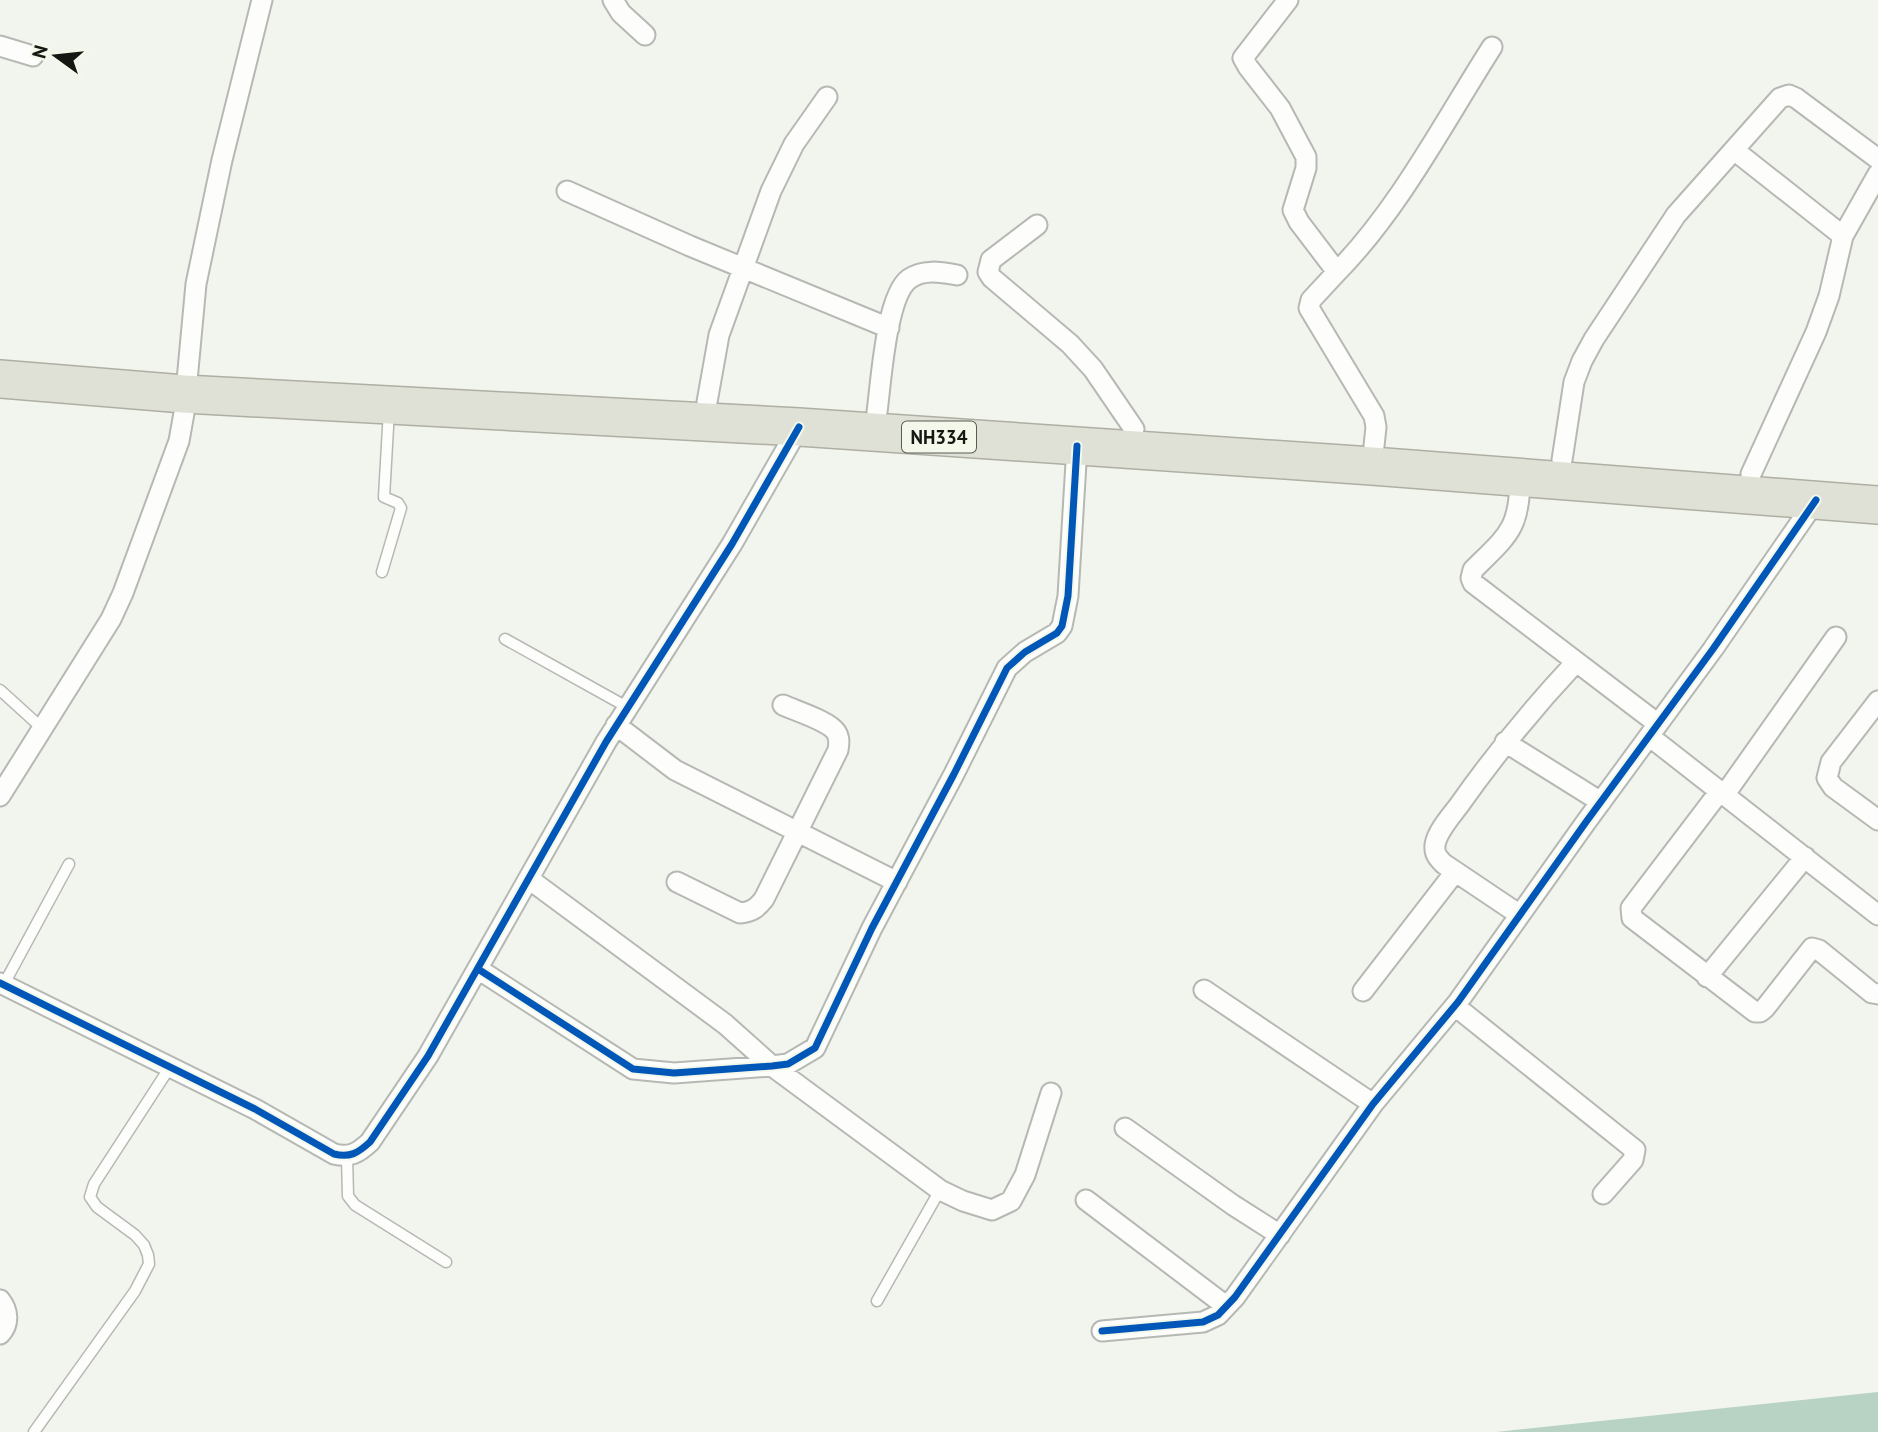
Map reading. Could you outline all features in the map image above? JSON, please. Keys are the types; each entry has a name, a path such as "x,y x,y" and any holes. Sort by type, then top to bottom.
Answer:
{"highway":[{"name":"NH334","path":"0,359 186,384 390,406 799,427 1520,477 1878,505"},
{"name":"NH334","path":"0,379 707,402 1134,429 1878,484"}],"street":[{"path":"0,796 111,619 179,441 196,284 222,160 262,0"},
{"path":"613,0 621,13 645,35"},
{"path":"1288,0 1244,58 1244,63 1280,108 1306,157 1306,168 1293,210 1337,272"},
{"path":"0,46 33,56"},
{"path":"1374,446 1374,416 1309,308 1311,300 1359,250 1383,219 1492,47"},
{"path":"1562,460 1574,382 1582,361 1676,215 1780,98 1789,95 1878,159"},
{"path":"707,402 719,335 742,267 783,163 827,97"},
{"path":"1734,150 1843,236"},
{"path":"1751,474 1816,332 1829,296 1843,236 1878,174"},
{"path":"566,191 889,328"},
{"path":"1037,225 991,260 988,272 1070,344 1093,369 1134,429"},
{"path":"877,412 889,328 898,292 907,280 919,274 935,271 957,275"},
{"path":"2,983 255,1109 334,1154 347,1157 359,1152 370,1142 428,1056 616,725 732,544 799,427"},
{"path":"478,969 633,1069 674,1073 772,1066 789,1064 815,1048 872,928 1007,668 1025,652 1057,633 1062,625 1068,596 1077,446"},
{"path":"1520,477 1520,503 1514,526 1473,570 1471,578 1477,588 1576,662 1722,792 1878,915"},
{"path":"1102,1331 1203,1322 1218,1315 1226,1306 1373,1104 1455,1006 1713,649 1816,499"},
{"path":"1836,637 1722,792 1631,908 1630,913 1637,923 1749,1010 1760,1012 1809,951 1815,948 1872,993 1878,994"},
{"path":"1520,915 1455,872 1437,857 1434,848 1437,839 1505,742 1576,662"},
{"path":"1878,701 1831,762 1827,778 1833,787 1878,820"},
{"path":"677,883 731,910 749,912 758,907 764,899 838,750 840,740 829,726 783,705"},
{"path":"616,725 675,770 897,882"},
{"path":"1505,742 1601,802"},
{"path":"1707,977 1805,857"},
{"path":"1363,991 1455,872"},
{"path":"529,879 724,1024 772,1066 940,1190 963,1201 992,1210 1012,1201 1025,1175 1051,1093"},
{"path":"1204,990 1373,1104"},
{"path":"1455,1006 1635,1150 1633,1160 1602,1194"},
{"path":"1125,1128 1212,1191 1280,1235"},
{"path":"1086,1200 1226,1306"},
{"path":"0,1300 8,1316 0,1334"}],"lane":[{"path":"382,572 401,508 398,503 384,496 390,406"},
{"path":"505,639 627,707"},
{"path":"0,691 43,729"},
{"path":"2,983 69,864"},
{"path":"34,1432 135,1291 149,1264 148,1255 135,1235 97,1207 90,1197 94,1184 170,1067"},
{"path":"347,1157 348,1196 355,1205 446,1262"},
{"path":"877,1301 940,1190"}],"shaded area":[{"path":"1878,1392 1878,1432 1496,1432"}],"cycle path":[{"path":"0,983 255,1109 334,1154 349,1155 362,1149 370,1142 428,1056 606,742 732,544 799,427"},
{"path":"478,969 633,1069 674,1073 772,1066 788,1064 815,1048 872,928 1007,668 1025,652 1057,633 1062,626 1068,596 1077,446"},
{"path":"1102,1331 1203,1322 1218,1315 1235,1297 1373,1104 1458,1002 1713,649 1816,500"}]}
